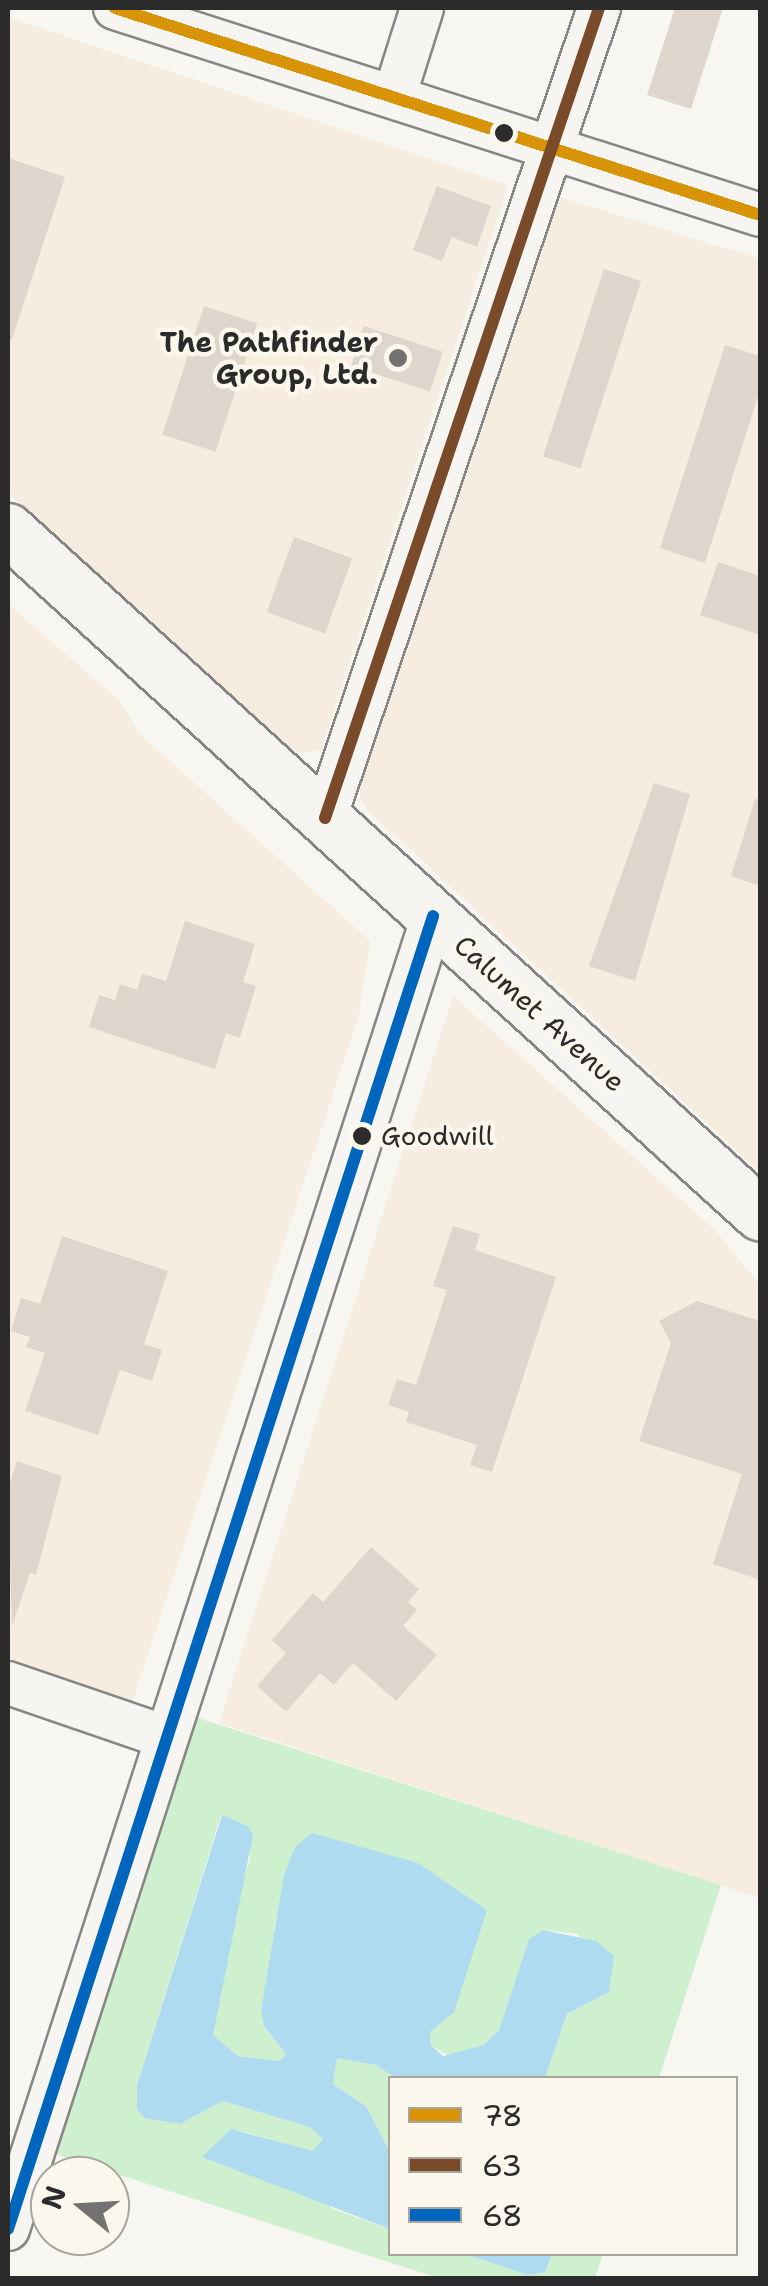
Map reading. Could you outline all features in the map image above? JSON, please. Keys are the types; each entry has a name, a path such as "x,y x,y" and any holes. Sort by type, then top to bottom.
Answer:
{"main road":[{"name":"Calumet Avenue","path":"8,530 760,1214"}],"street":[{"path":"115,8 203,21 394,97 760,214"},
{"path":"394,97 422,8"},
{"path":"325,818 599,8"},
{"path":"8,2229 434,916"},
{"path":"8,1683 166,1736"}],"shaded area":[{"path":"8,17 508,185 321,750 301,753 289,747 8,493"},
{"path":"553,195 760,259 760,1172 366,809 360,796 360,780"},
{"path":"8,604 118,699 140,734 370,941 359,1015 132,1703 8,1665"},
{"path":"453,996 714,1229 760,1285 760,1898 219,1723"}],"green space":[{"path":"198,1718 721,1885 660,2076 546,2076 567,2014 609,1992 578,1934 543,1930 529,1940 499,2030 485,2045 450,2057 431,2045 430,2032 443,2018 275,1921 272,1975 261,2010 264,2026 286,2054 279,2061 238,2056 213,2035 234,1908 250,1859 248,1826 221,1815 137,2085 141,2114 180,2124 223,2101 309,2127 323,2139 313,2152 242,2131 333,2209 388,2228 388,2256 470,2256 528,2275 545,2272 551,2256 602,2256 595,2278 438,2278 130,2178 130,2156 55,2154"},
{"path":"337,2057 376,2065 393,2076 388,2076 388,2148 366,2106 333,2084"}],"water":[{"path":"222,1815 248,1826 253,1835 213,2035 238,2056 279,2061 286,2054 264,2026 261,2010 284,1875 295,1847 312,1833 418,1863 487,1910 454,2012 430,2032 431,2045 443,2056 484,2045 499,2030 529,1939 543,1930 596,1941 614,1956 609,1992 567,2014 546,2076 393,2076 376,2065 337,2058 333,2084 366,2106 388,2148 388,2228 202,2157 231,2129 313,2151 323,2139 309,2127 223,2101 180,2124 145,2118 137,2109 137,2085"},
{"path":"470,2256 551,2256 545,2272 528,2275"}],"building":[{"path":"675,8 723,8 691,109 647,95"},
{"path":"8,158 65,177 12,339 8,339"},
{"path":"437,186 491,206 477,247 452,237 442,261 413,250"},
{"path":"604,269 641,281 580,468 543,456"},
{"path":"204,306 257,323 216,452 162,434"},
{"name":"The Pathfinder Group, Ltd.","path":"364,326 443,352 430,392 351,366"},
{"path":"725,345 760,356 760,390 705,563 660,548"},
{"path":"294,537 352,558 325,633 267,612"},
{"path":"718,562 760,576 760,635 700,615"},
{"path":"654,783 690,794 635,981 589,966"},
{"path":"755,799 760,800 760,886 731,876"},
{"path":"185,921 255,944 243,982 256,986 240,1038 226,1033 215,1069 89,1027 99,995 115,1000 120,984 137,990 142,974 166,981"},
{"name":"Goodwill","path":"453,1226 480,1234 475,1250 556,1277 492,1472 470,1465 477,1445 406,1422 409,1412 388,1405 397,1379 416,1385 447,1290 433,1286"},
{"path":"62,1236 168,1271 144,1344 162,1350 152,1381 120,1370 98,1435 25,1411 45,1353 26,1347 30,1337 11,1331 21,1298 40,1304"},
{"path":"697,1301 760,1321 760,1580 713,1564 742,1474 639,1441 671,1343 659,1321"},
{"path":"17,1461 62,1476 36,1575 30,1573 12,1626 8,1489"},
{"path":"371,1547 419,1589 408,1602 417,1610 403,1626 437,1655 396,1701 353,1663 334,1685 320,1673 286,1712 257,1686 286,1653 272,1640 313,1593 323,1602"}],"transit line":[{"name":"78","path":"115,8 760,215"},
{"name":"63","path":"325,818 599,8"},
{"name":"68","path":"8,2229 433,916"}],"place":[{"name":"The Pathfinder Group, Ltd.","path":"398,358"},
{"name":"Goodwill","path":"362,1136"}]}
